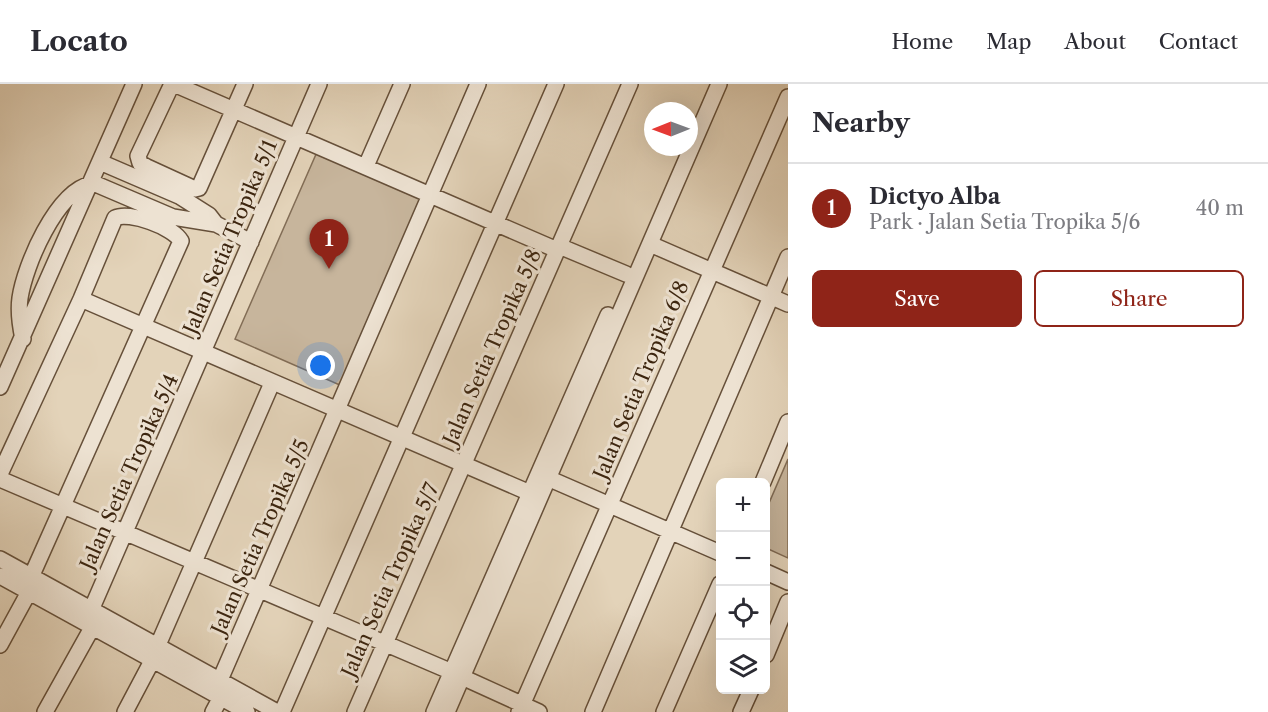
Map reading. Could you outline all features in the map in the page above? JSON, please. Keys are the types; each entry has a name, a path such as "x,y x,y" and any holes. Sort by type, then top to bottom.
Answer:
{"street":[{"path":"0,387 134,84"},
{"path":"245,84 233,111 198,189 140,163 138,156 173,84 233,111 366,166 494,223 626,274"},
{"name":"Jalan Setia Tropika 5/1","path":"203,354 319,84"},
{"path":"366,166 402,84"},
{"name":"Jalan Setia Tropika 5/5","path":"220,680 261,590 478,84"},
{"path":"282,712 556,84"},
{"name":"Jalan Setia Tropika 5/8","path":"463,465 630,84"},
{"path":"698,109 709,84"},
{"path":"434,712 457,674 550,479 719,84"},
{"name":"Jalan Setia Tropika 6/8","path":"521,708 611,505 710,270 788,97"},
{"path":"447,712 457,674 530,493 678,156"},
{"path":"100,162 179,196 208,215 216,224"},
{"path":"23,339 19,315 20,300 32,259 58,209 80,186 91,183 172,218 216,224 251,242"},
{"path":"0,474 81,299 115,218 128,215 177,234 181,241 63,505 31,583 0,645"},
{"path":"650,244 788,304"},
{"path":"593,712 788,257"},
{"path":"81,299 203,354 530,493"},
{"name":"Jalan Setia Tropika 5/4","path":"92,608 203,354"},
{"path":"125,712 155,652 272,383"},
{"path":"765,478 788,422"},
{"name":"Jalan Setia Tropika 5/7","path":"355,712 463,465"},
{"path":"0,479 457,674 521,708 539,712"},
{"path":"550,479 716,551"},
{"path":"0,559 93,626 220,680 277,712"},
{"path":"770,574 788,582"},
{"path":"0,576 31,583 92,608 221,697 247,712"},
{"path":"664,712 719,586"},
{"path":"770,643 788,602"},
{"path":"45,712 93,626"},
{"path":"741,712 749,694"},
{"path":"213,712 221,697"}],"shaded area":[{"path":"317,152 424,199 342,386 235,339"},
{"path":"788,459 788,558 770,550 770,501"}],"place":[{"name":"Dictyo Alba","path":"329,269"}]}
